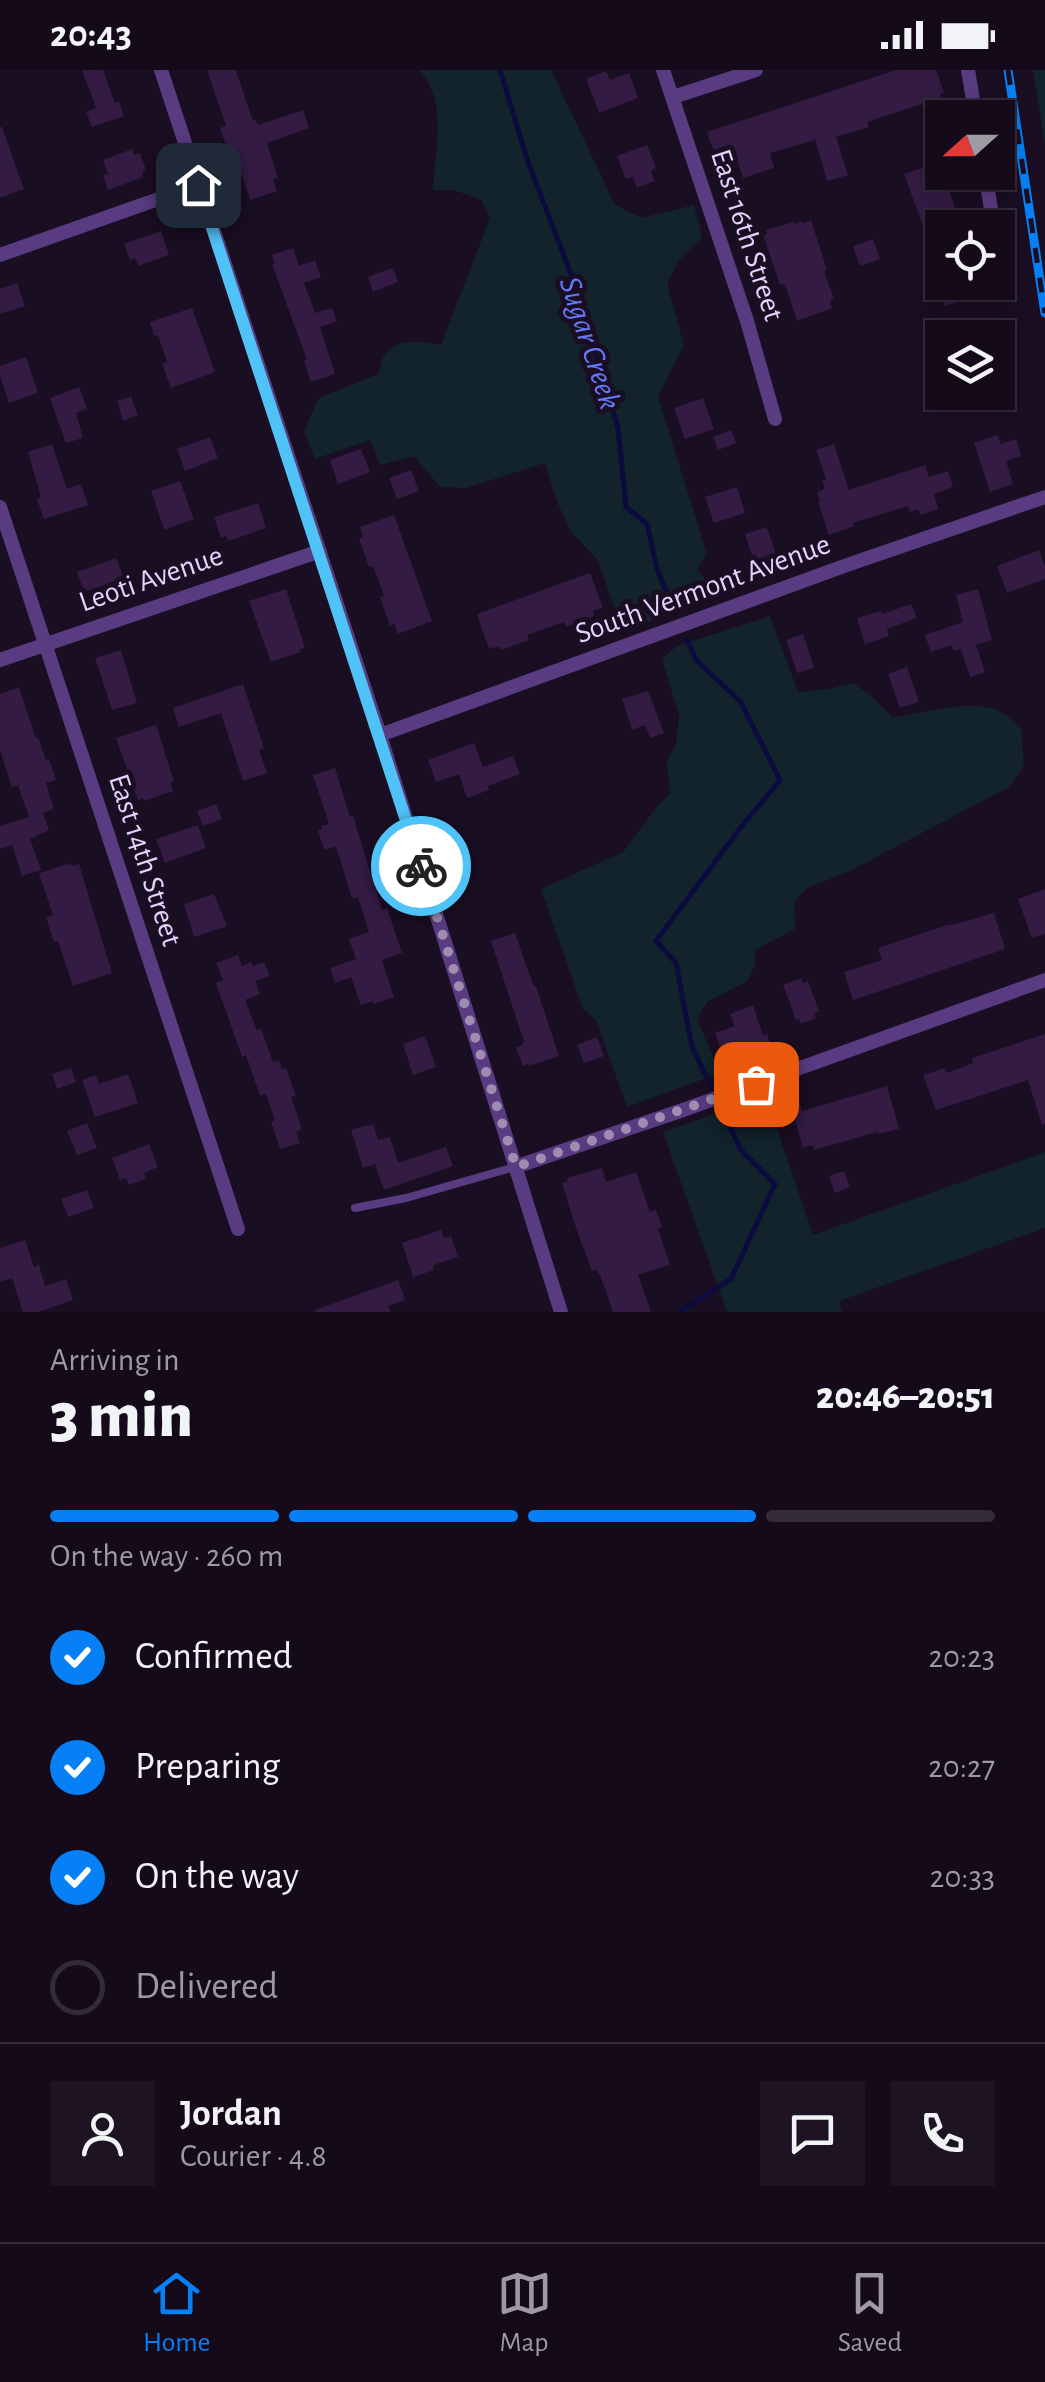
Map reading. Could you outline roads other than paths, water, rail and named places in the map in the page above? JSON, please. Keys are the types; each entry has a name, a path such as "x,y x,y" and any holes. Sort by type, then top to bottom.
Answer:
{"street":[{"path":"160,70 380,735 562,1312"},
{"name":"East 16th Street","path":"663,70 747,321 775,419"},
{"path":"673,97 756,70"},
{"path":"968,70 973,100"},
{"path":"0,256 198,185"},
{"name":"South Vermont Avenue","path":"380,735 1045,497"},
{"name":"East 14th Street","path":"0,508 238,1229"},
{"name":"Leoti Avenue","path":"0,660 320,551"},
{"path":"516,1167 1045,980"}],"lane":[{"path":"355,1208 516,1167"}],"waterway":[{"name":"Sugar Creek","path":"500,70 528,162 576,287 618,428 626,507 647,524 657,569 675,612"},
{"name":"Sugar Creek","path":"687,640 697,661 740,701 780,780 656,941 676,963 692,1047 711,1086"},
{"name":"Sugar Creek","path":"679,1312 731,1279 775,1184 741,1150 722,1110"}],"railway":[{"path":"1008,70 1045,313"}]}
